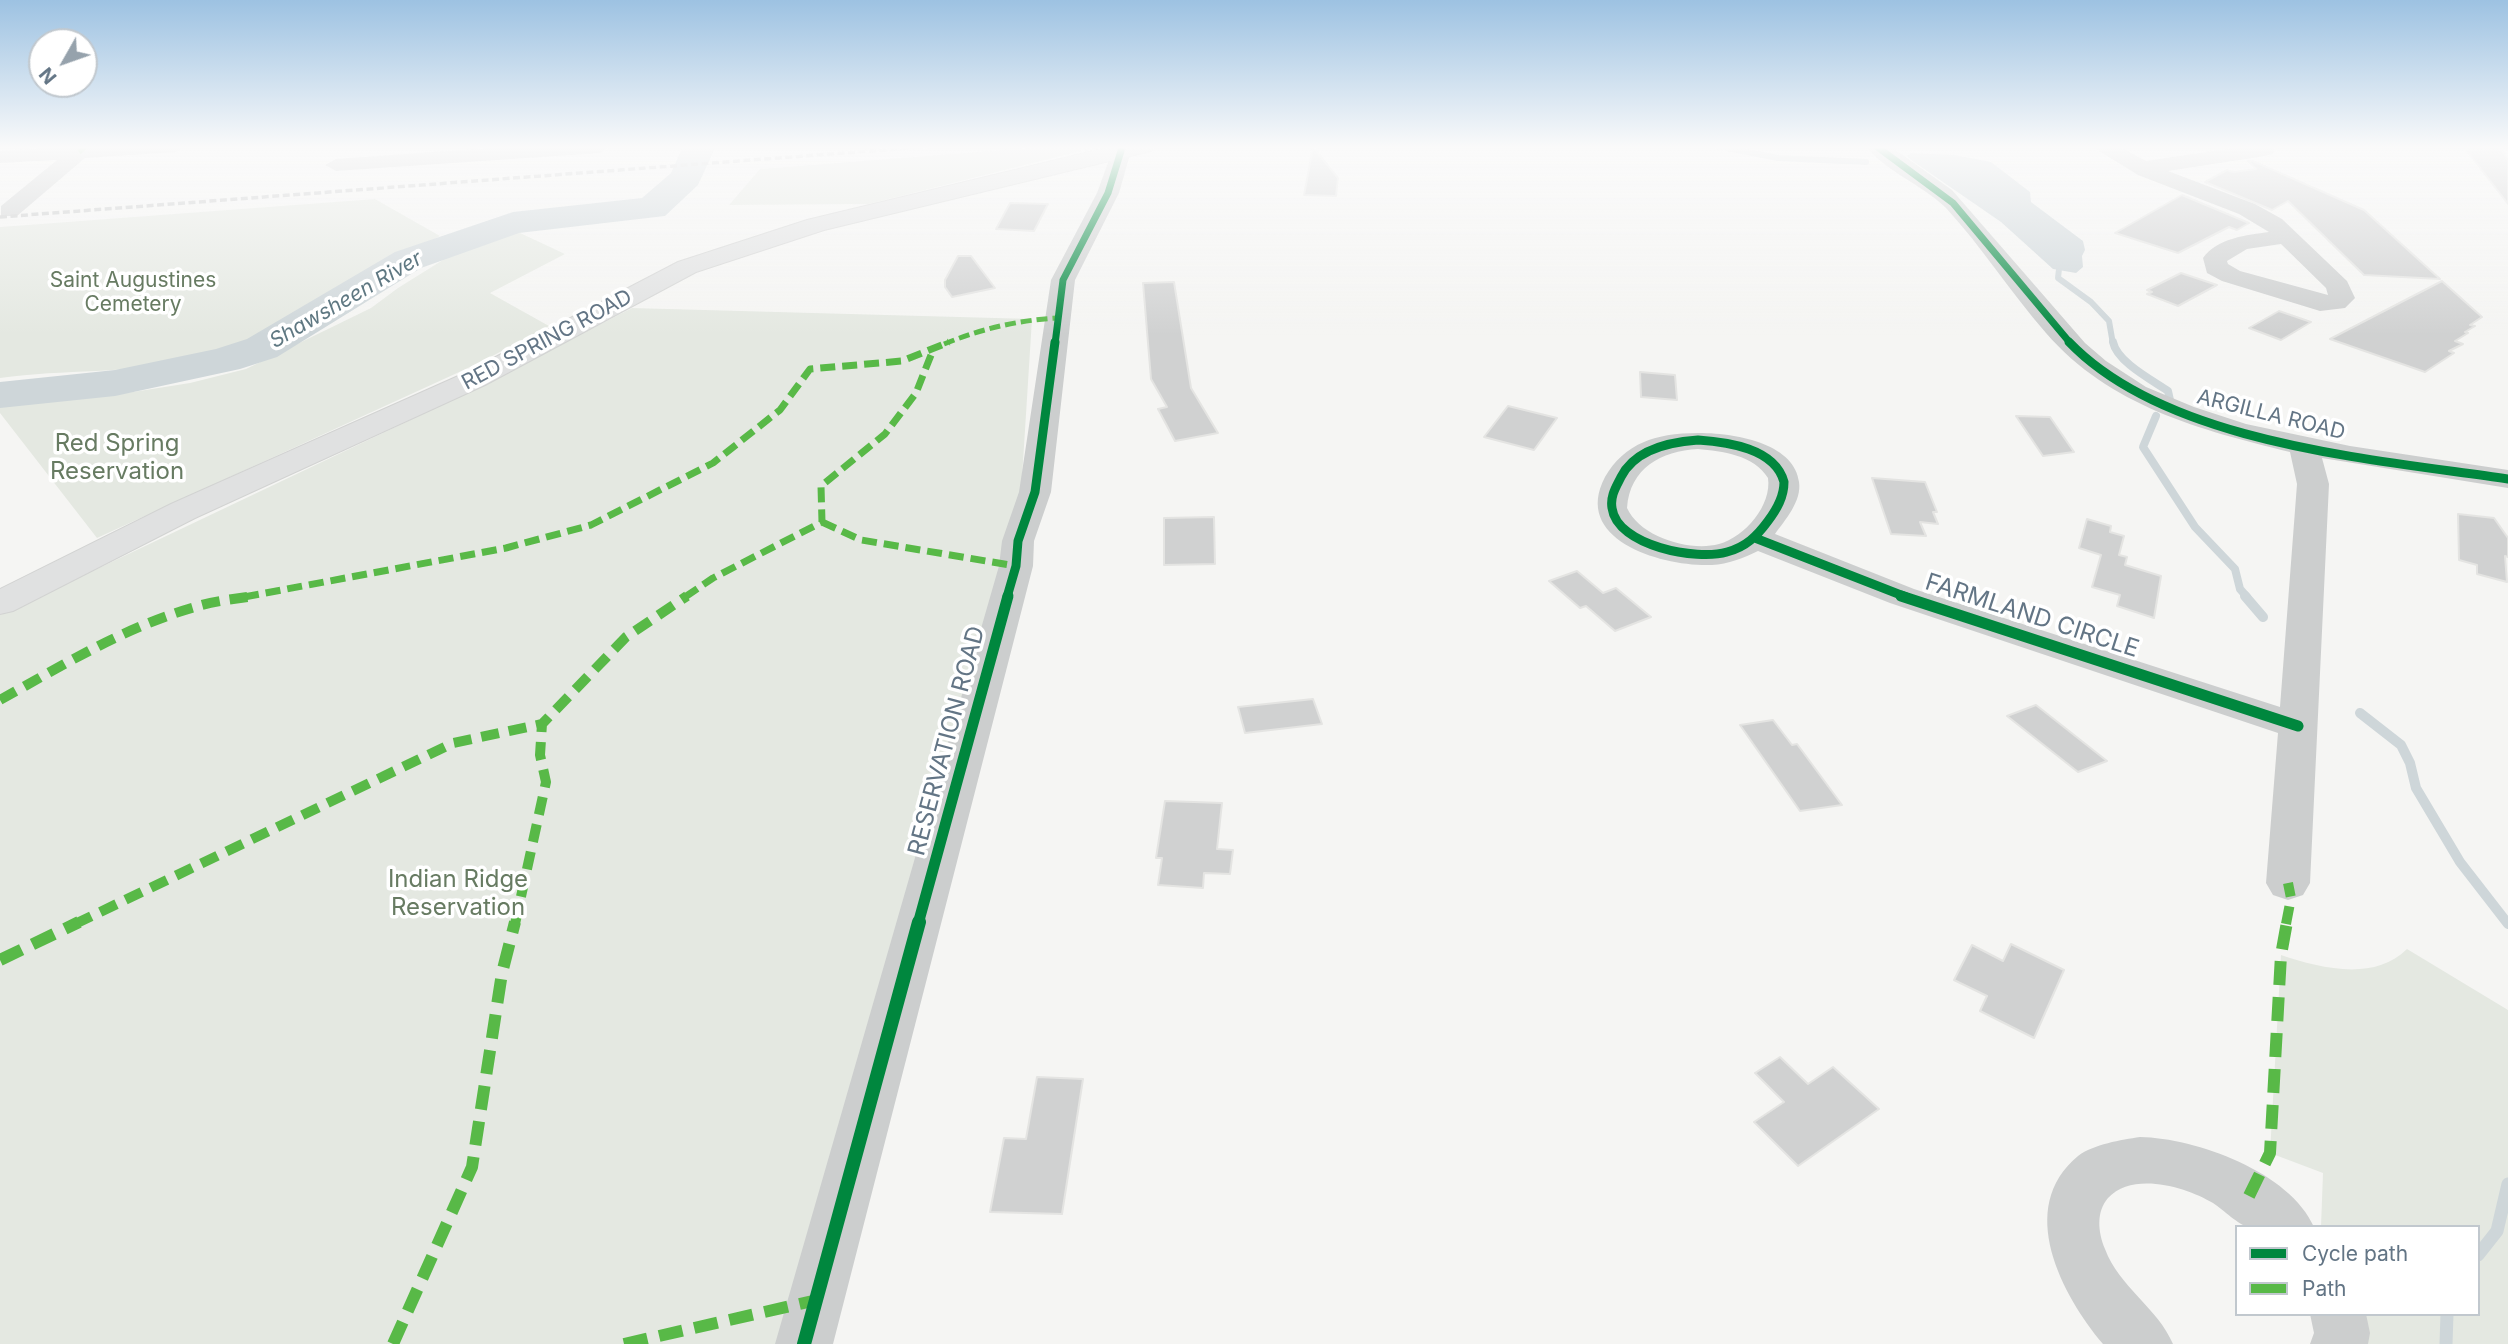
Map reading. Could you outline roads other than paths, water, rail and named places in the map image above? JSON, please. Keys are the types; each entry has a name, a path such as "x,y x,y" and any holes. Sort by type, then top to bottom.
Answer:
{"main road":[{"name":"RED SPRING ROAD","path":"0,603 183,511 475,379 609,307 718,255 816,225 884,209"}],"street":[{"name":"RESERVATION ROAD","path":"804,1344 1016,566 1018,541 1035,492 1063,279 1100,209"},
{"name":"ARGILLA ROAD","path":"1958,209 2063,336 2095,366 2126,388 2202,420 2303,444 2508,479"},
{"path":"2246,209 2288,236"},
{"path":"1704,438 1748,448 1766,458 1779,470 1784,482 1777,508 1755,538 1736,551 1713,555 1686,554 1660,548 1622,527 1613,514 1611,501 1614,489 1634,461 1664,444 1704,438"},
{"path":"2288,883 2313,484 2303,444"},
{"name":"FARMLAND CIRCLE","path":"1755,538 1902,596 2298,726"},
{"path":"2144,1344 2104,1305 2081,1264 2072,1226 2079,1194 2099,1172 2130,1161 2169,1162 2209,1174 2249,1196 2285,1225"},
{"path":"2338,1316 2342,1333 2339,1344"}],"waterway":[{"name":"Shawsheen River","path":"0,395 115,383 225,360 262,348 408,260 513,223 645,209"},
{"path":"2060,260 2058,278 2091,302 2109,321 2113,344"},
{"path":"2113,342 2121,357 2168,391 2170,400"},
{"path":"2156,416 2143,447 2195,527 2235,569 2240,589 2247,597"},
{"path":"2245,596 2263,617"},
{"path":"2360,713 2401,745 2410,763 2416,788 2460,862 2508,924"},
{"path":"2480,1252 2497,1231 2508,1184"},
{"path":"2446,1344 2447,1316"}],"railway":[{"path":"0,217 109,209"}],"park label":[{"name":"Saint Augustines Cemetery","path":"133,293"},
{"name":"Red Spring Reservation","path":"117,458"},
{"name":"Indian Ridge Reservation","path":"458,894"}]}
